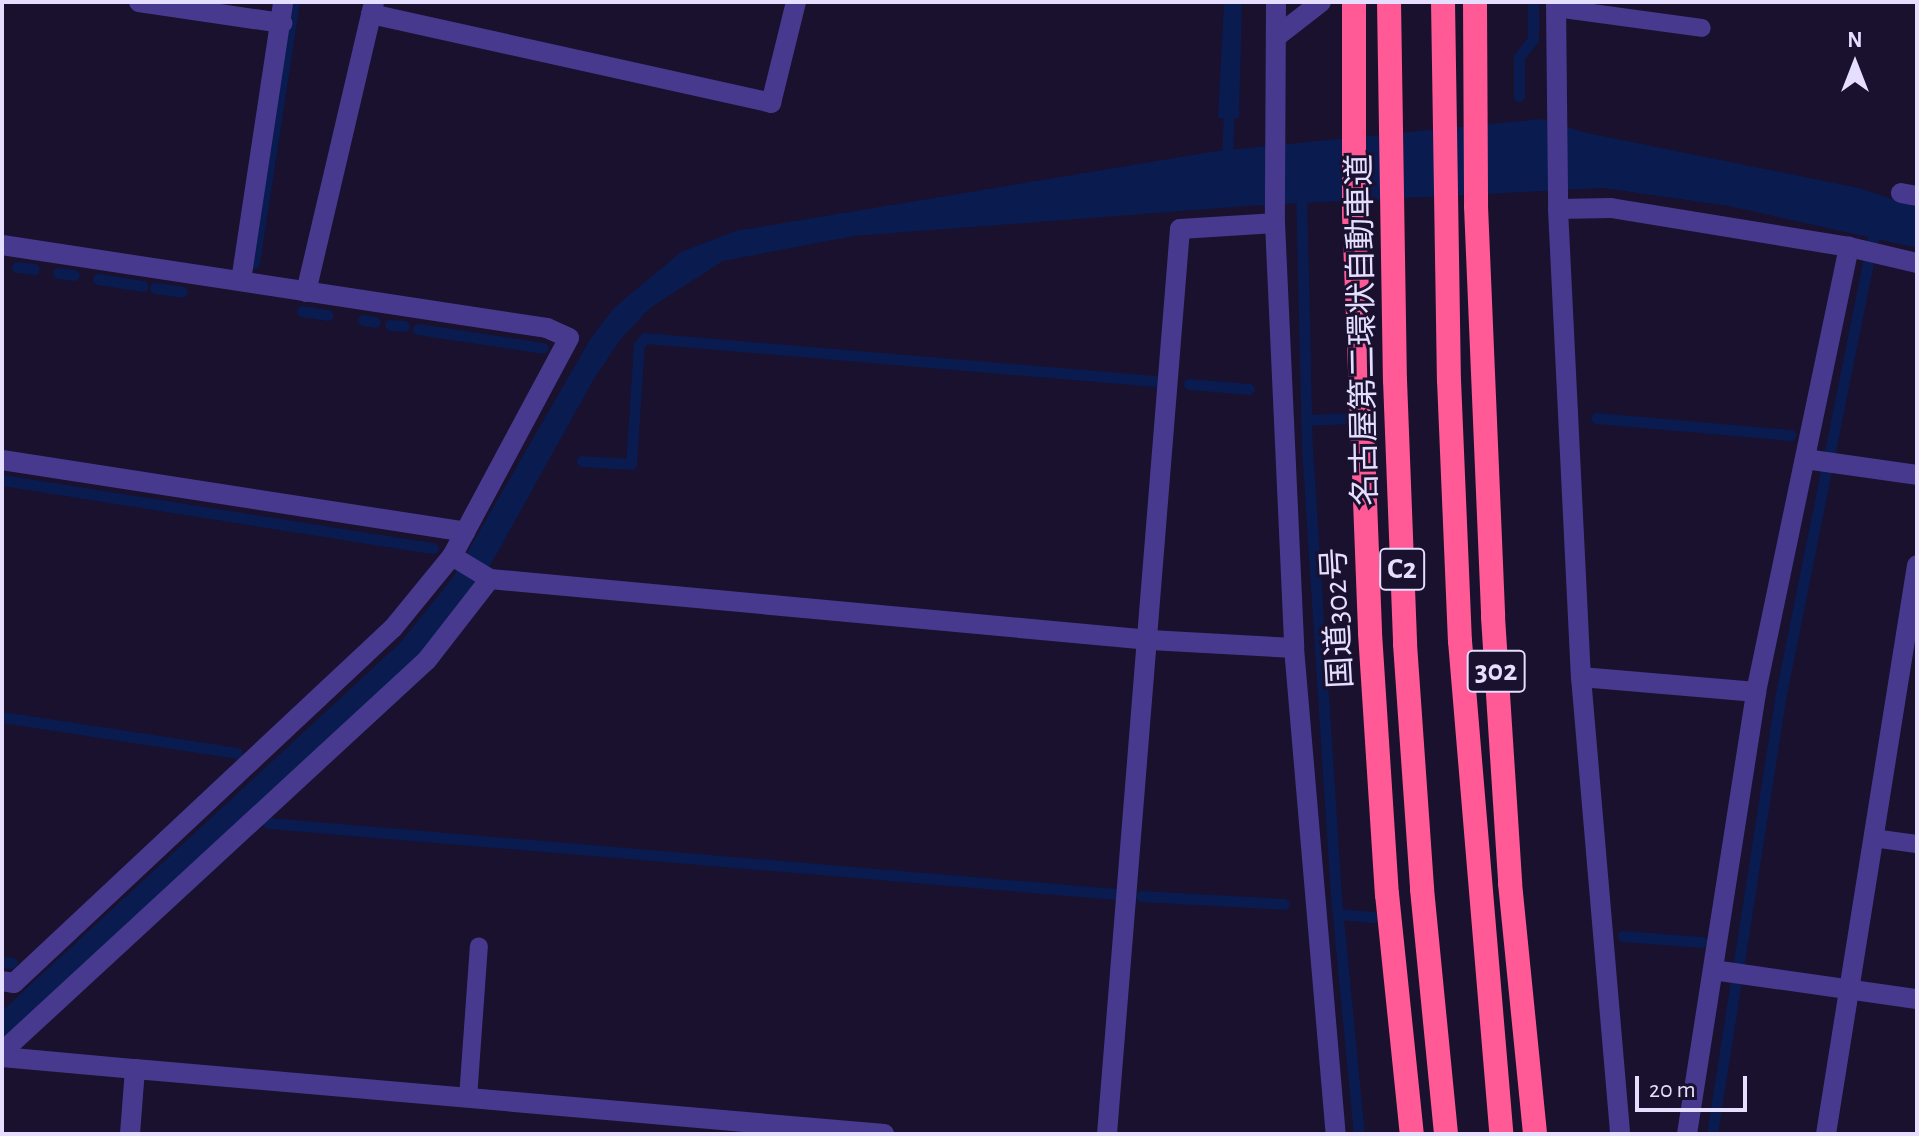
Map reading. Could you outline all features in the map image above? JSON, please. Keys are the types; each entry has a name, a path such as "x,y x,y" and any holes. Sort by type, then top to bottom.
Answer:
{"highway":[{"name":"国道302号","path":"1354,2 1354,214 1375,710 1387,894 1412,1134"},
{"name":"名古屋第二環状自動車道","path":"1389,2 1394,365 1405,644 1422,889 1446,1134"},
{"name":"C2","path":"1443,2 1449,380 1460,641 1501,1134"},
{"name":"302","path":"1475,2 1476,206 1494,632 1510,883 1535,1134"}],"street":[{"path":"139,2 282,23"},
{"path":"241,281 283,2"},
{"path":"306,292 373,8 771,103 796,2"},
{"path":"1276,2 1275,223 1294,648 1336,1134"},
{"path":"1276,37 1321,2"},
{"path":"1556,5 1558,202 1581,677 1620,1134"},
{"path":"1558,202 1863,250 1917,263"},
{"path":"1107,1134 1150,640 1180,229 1275,223"},
{"path":"2,245 547,328 569,338 465,532 455,558 393,628 6,986"},
{"path":"1687,1134 1720,971 1756,692 1863,250"},
{"path":"2,460 465,532"},
{"path":"1811,460 1917,475"},
{"path":"455,558 488,578 1150,640 1294,648"},
{"path":"1826,1134 1873,838 1908,680 1917,565"},
{"path":"2,1054 427,660 488,578"},
{"path":"1581,677 1756,692"},
{"path":"1720,971 1917,999"},
{"path":"2,1054 135,1069 830,1132 884,1134"},
{"path":"130,1134 135,1069"}],"lane":[{"path":"1556,5 1702,28"},
{"path":"1873,838 1917,844"},
{"path":"468,1098 479,946"}],"water":[{"path":"1224,2 1242,2 1239,118 1218,118"},
{"path":"1541,119 1587,133 1859,188 1917,207 1917,248 1729,206 1603,188 1247,206 854,236 723,261 650,308 621,339 595,377 491,564 419,657 2,1040 2,1011 400,643 453,577 591,338 615,307 681,252 735,231 1217,151"}],"waterway":[{"path":"254,263 294,2"},
{"path":"1519,96 1519,57 1533,39 1533,2"},
{"path":"1227,161 1229,106"},
{"path":"1301,189 1307,448 1337,907 1359,1134"},
{"path":"1712,1134 1780,699 1876,225"},
{"path":"17,267 34,269"},
{"path":"58,273 74,275"},
{"path":"98,279 142,286"},
{"path":"155,288 182,292"},
{"path":"302,311 328,315"},
{"path":"363,320 375,322"},
{"path":"390,325 404,326"},
{"path":"418,329 543,348"},
{"path":"582,461 631,464 639,345 645,338 1155,381"},
{"path":"1189,384 1249,389"},
{"path":"1306,420 1351,418"},
{"path":"1596,418 1790,435"},
{"path":"2,480 433,548"},
{"path":"2,717 237,753"},
{"path":"268,823 1116,894"},
{"path":"1141,896 1284,904"},
{"path":"1338,914 1373,917"},
{"path":"1623,936 1702,942"},
{"path":"2,962 12,963"}]}
